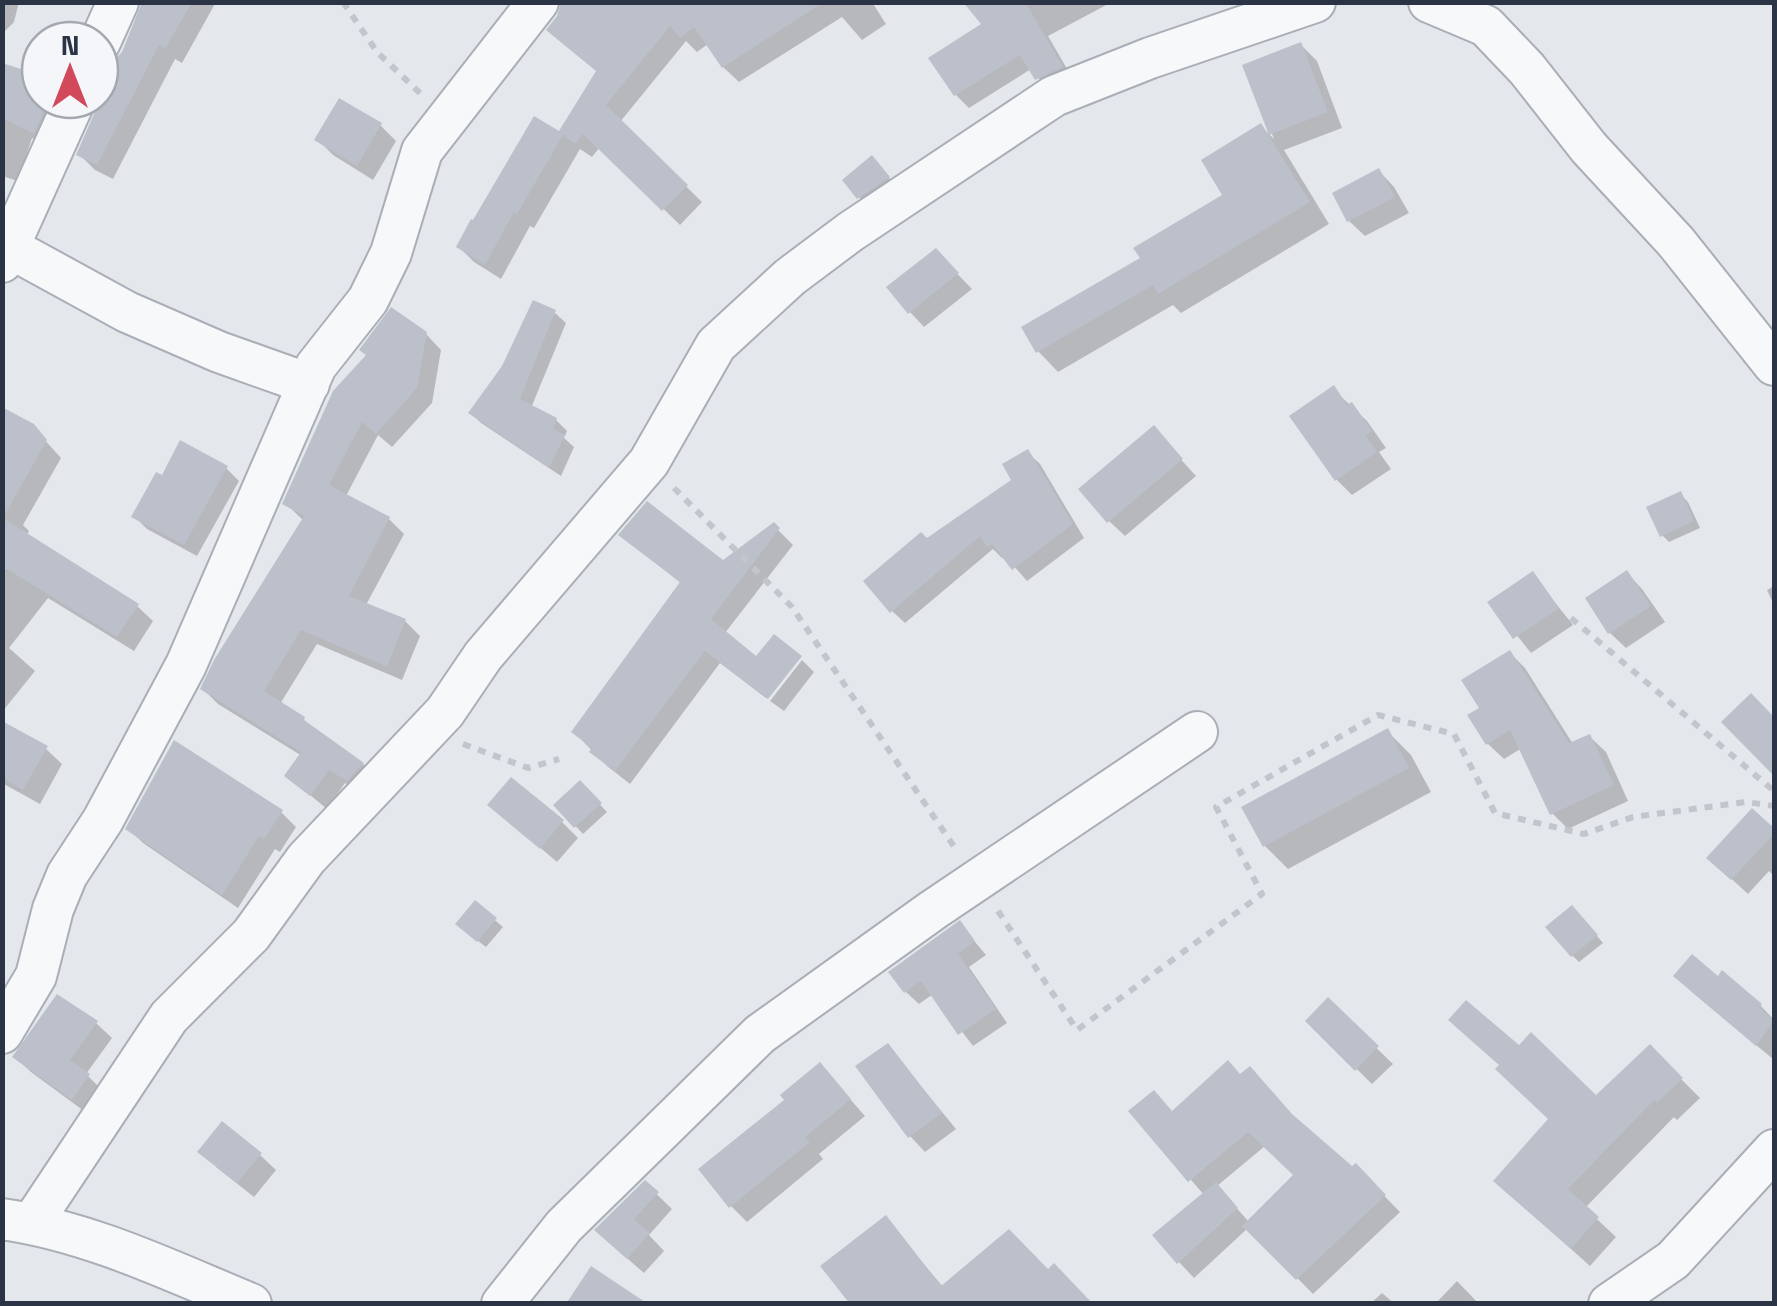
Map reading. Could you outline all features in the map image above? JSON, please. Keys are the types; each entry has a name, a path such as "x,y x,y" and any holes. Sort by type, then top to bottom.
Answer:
{"street":[{"path":"2,1033 36,976 53,908 67,875 103,820 186,666 316,366 368,300 391,253 422,151 538,2"},
{"path":"251,1304 130,1254 18,1221 168,1017 252,935 306,859 430,729 483,656 649,462 716,345 790,277 850,232 1054,96 1150,58 1315,2"},
{"path":"1429,2 1486,26 1528,69 1589,148 1676,242 1774,364"},
{"path":"66,120 5,252 127,312 219,352 308,384"},
{"path":"502,1304 564,1226 760,1034 933,910 1197,732"},
{"path":"1610,1304 1673,1260 1774,1150"}],"path":[{"path":"346,3 377,52 447,120"},
{"path":"1570,618 1774,791"},
{"path":"430,729 528,768 559,758"}],"building":[{"path":"142,2 192,2 165,49 159,45 97,165 76,155 91,120 120,120 122,52"},
{"path":"561,2 824,2 722,68 694,27 680,38 670,26 606,105 688,185 662,211 583,134 575,144 563,135 485,265 456,247 471,219 534,116 559,131 596,71 546,30 557,16"},
{"path":"963,2 1025,2 1063,67 1035,80 1020,55 954,96 928,58 981,24"},
{"path":"1301,42 1328,112 1269,135 1242,65"},
{"path":"2,63 20,69 20,120 40,120 34,134 2,118"},
{"path":"339,98 382,123 357,166 314,140"},
{"path":"1261,123 1310,202 1158,294 1153,285 1036,353 1021,327 1140,258 1133,248 1222,195 1201,160"},
{"path":"872,155 890,177 857,199 842,180"},
{"path":"1379,168 1395,197 1347,222 1332,193"},
{"path":"936,248 959,273 908,314 886,287"},
{"path":"533,300 556,310 520,399 557,418 553,429 565,435 549,468 468,413 502,366"},
{"path":"391,307 427,332 417,388 376,434 362,422 329,485 390,517 349,596 406,619 387,667 301,630 264,691 364,763 347,781 329,770 310,796 284,776 301,752 200,689 304,516 282,504 333,391 366,355 359,350"},
{"path":"1334,385 1347,405 1352,402 1372,431 1366,436 1377,452 1335,481 1289,416"},
{"path":"2,407 34,424 47,440 3,518 139,604 117,637 2,566"},
{"path":"1154,425 1183,459 1107,523 1078,489"},
{"path":"180,440 228,466 184,545 131,517 156,472 162,475"},
{"path":"1028,449 1073,524 1012,570 992,544 987,547 980,536 890,613 863,581 921,532 927,538 1011,480 1002,464"},
{"path":"1681,491 1694,521 1660,537 1646,507"},
{"path":"647,501 723,560 774,522 780,528 711,619 756,656 774,634 802,656 768,699 705,651 615,771 589,752 592,748 571,732 680,582 618,535"},
{"path":"1627,570 1651,606 1608,634 1585,598"},
{"path":"1533,571 1559,608 1513,639 1487,602"},
{"path":"1510,650 1569,743 1590,734 1614,785 1550,815 1510,730 1486,745 1467,715 1479,708 1461,680"},
{"path":"1751,693 1774,717 1774,776 1721,722"},
{"path":"2,721 48,746 23,790 2,778"},
{"path":"1388,728 1409,768 1263,847 1241,807"},
{"path":"174,740 283,810 264,839 259,836 222,895 125,829"},
{"path":"511,777 564,820 540,849 487,805"},
{"path":"580,780 602,803 574,828 553,805"},
{"path":"1752,808 1774,828 1774,834 1731,880 1706,858"},
{"path":"475,900 497,918 477,942 455,924"},
{"path":"1572,905 1598,935 1571,957 1545,927"},
{"path":"960,920 975,941 958,954 996,1009 958,1035 921,981 904,993 888,972"},
{"path":"1692,954 1718,976 1722,970 1762,1004 1759,1007 1774,1021 1756,1046 1673,976"},
{"path":"57,994 98,1021 70,1060 90,1074 72,1100 12,1057"},
{"path":"1328,997 1379,1046 1355,1071 1305,1021"},
{"path":"1466,1000 1519,1045 1531,1032 1596,1095 1650,1044 1683,1078 1657,1103 1654,1100 1568,1189 1599,1217 1571,1249 1493,1181 1548,1119 1495,1069 1499,1065 1448,1020"},
{"path":"888,1043 942,1113 908,1138 855,1066"},
{"path":"1228,1060 1240,1074 1250,1066 1292,1114 1352,1166 1356,1163 1386,1195 1296,1280 1242,1226 1293,1175 1248,1132 1188,1182 1128,1111 1154,1090 1172,1111"},
{"path":"820,1062 851,1099 805,1137 810,1142 729,1208 698,1169 784,1100 780,1095"},
{"path":"222,1121 262,1153 237,1183 197,1152"},
{"path":"645,1180 659,1192 634,1219 650,1233 627,1259 594,1230"},
{"path":"1216,1182 1238,1208 1177,1264 1152,1235"},
{"path":"886,1215 941,1286 1009,1229 1048,1269 1054,1263 1093,1304 850,1304 820,1266"},
{"path":"591,1266 648,1304 566,1304"}]}
